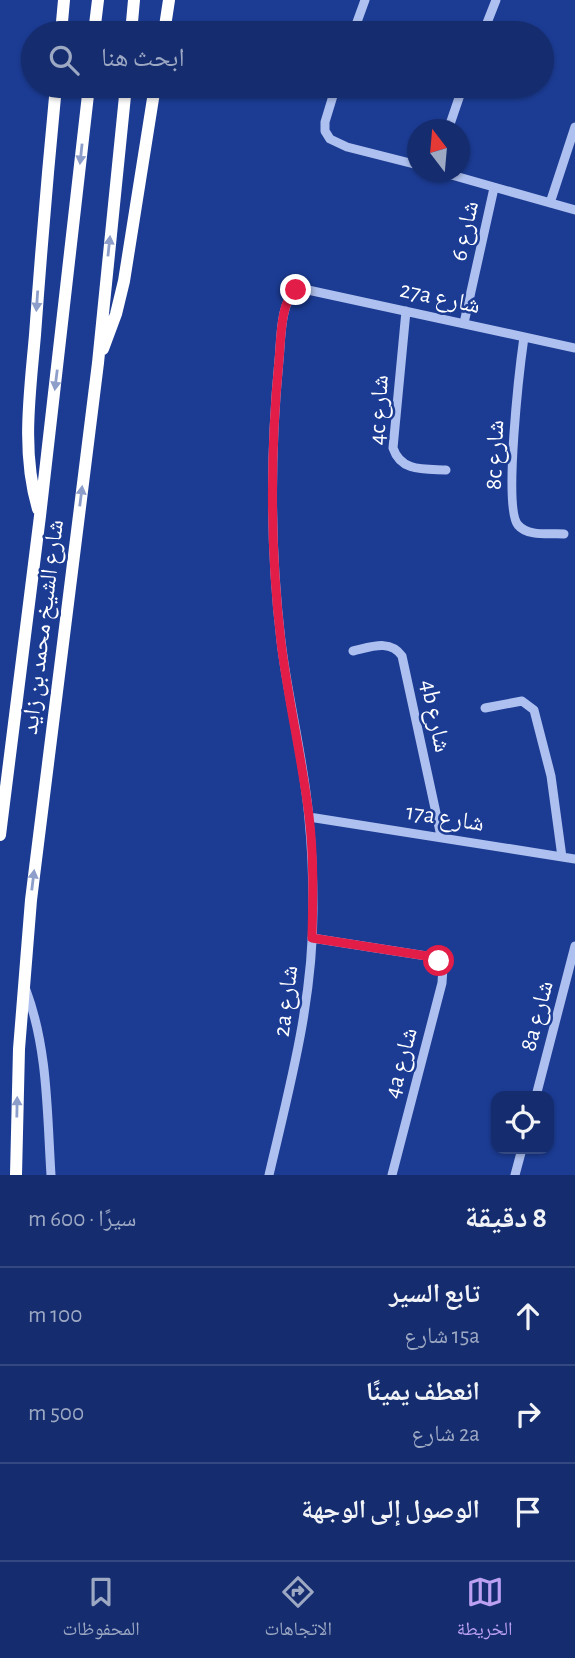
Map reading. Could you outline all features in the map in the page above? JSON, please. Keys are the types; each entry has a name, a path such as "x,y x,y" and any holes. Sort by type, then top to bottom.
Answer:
{"highway":[{"path":"95,21 98,0"},
{"path":"132,21 134,0"},
{"path":"166,21 169,1"},
{"path":"62,21 64,3"},
{"path":"40,516 29,472 27,431 55,98"},
{"name":"شارع الشيخ محمد بن زايد","path":"0,835 88,98"},
{"name":"شارع الشيخ محمد بن زايد","path":"16,1175 19,1059 31,900 98,363 124,98"},
{"path":"98,363 111,331 124,281 153,98"}],"street":[{"path":"357,21 365,0"},
{"path":"487,21 496,0"},
{"path":"331,98 324,121 325,131 330,139 347,147 407,162"},
{"path":"452,119 459,98"},
{"path":"550,203 575,127"},
{"path":"470,181 575,210"},
{"name":"شارع 6","path":"464,323 494,188"},
{"name":"27a شارع","path":"296,290 308,290 575,348"},
{"name":"2a شارع","path":"269,1175 297,1060 306,1006 312,938 309,817 281,641 272,493 275,401 281,335 287,299 296,290"},
{"name":"4c شارع","path":"406,311 393,448 400,462 407,467 446,470"},
{"name":"8c شارع","path":"524,337 514,445 513,516 519,527 528,532 564,534"},
{"name":"4b شارع","path":"353,651 385,645 398,650 402,656 441,836"},
{"path":"485,708 516,701 529,704 534,710 551,776 562,857"},
{"name":"17a شارع","path":"309,817 575,859"},
{"name":"4a شارع","path":"312,938 433,957 443,967 442,983 392,1175"},
{"name":"8a شارع","path":"537,1091 570,981 575,946"},
{"path":"24,983 43,1057 51,1175"},
{"path":"516,1175 521,1154"}],"route":[{"path":"296,290 287,299 281,335 272,493 281,641 309,817 312,938 433,957 439,961"}]}
